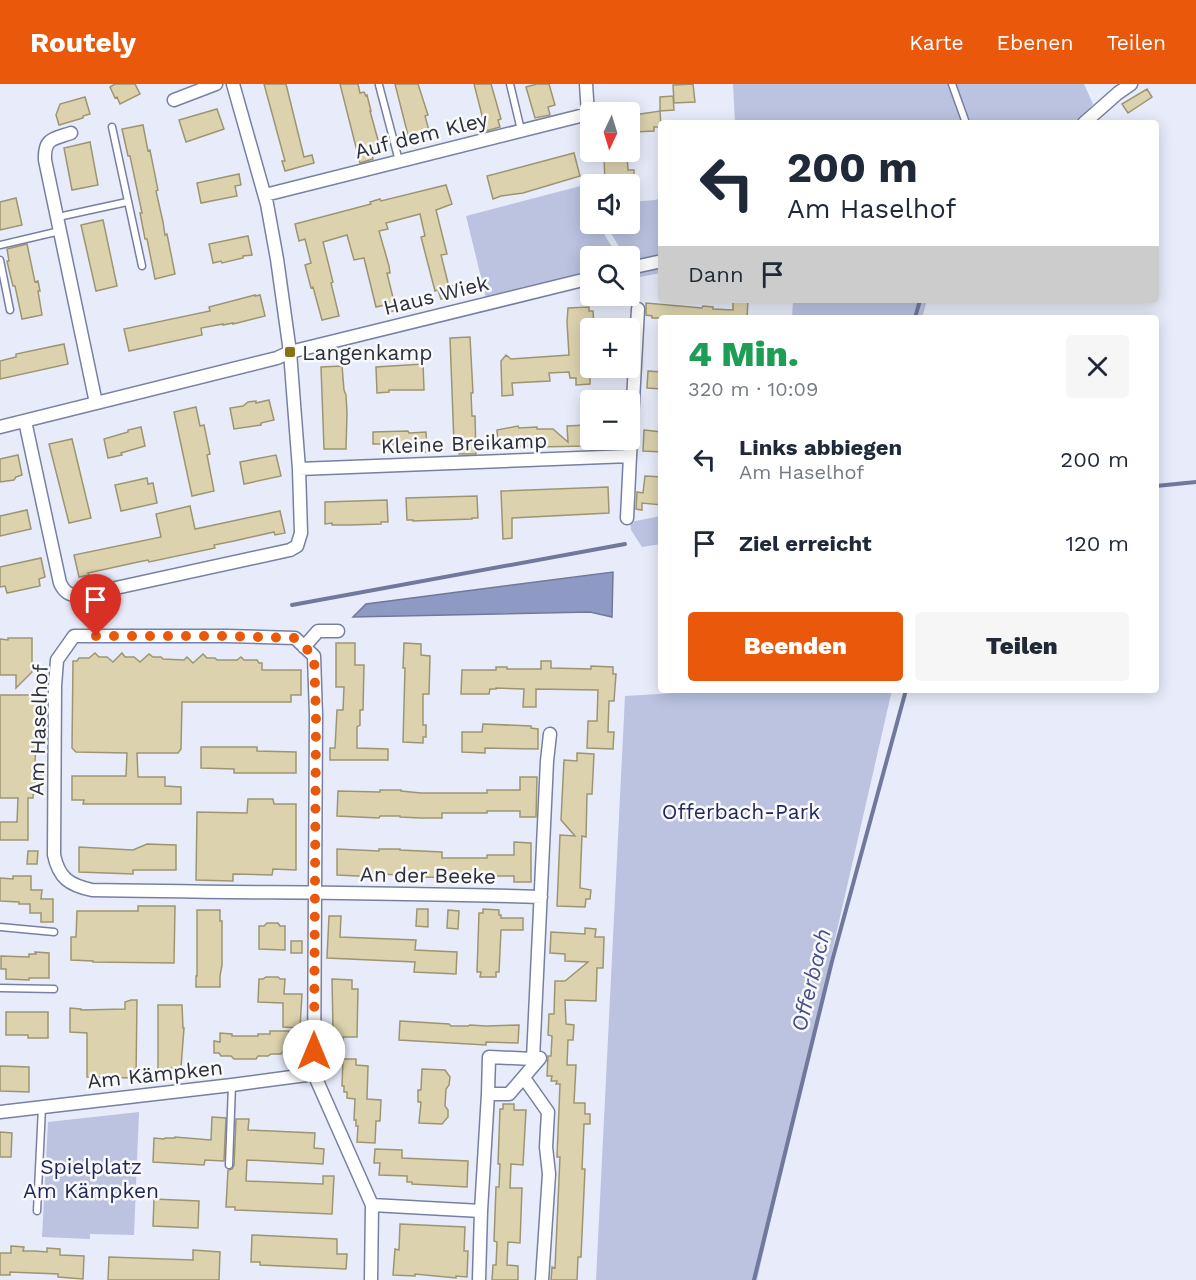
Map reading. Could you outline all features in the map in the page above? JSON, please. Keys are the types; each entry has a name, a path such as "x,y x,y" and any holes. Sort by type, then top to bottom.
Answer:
{"street":[{"path":"174,100 216,84"},
{"path":"25,421 60,583 67,593 79,596 290,550 297,546 301,534 299,469 290,352 278,259 265,195 233,84"},
{"path":"586,84 587,102"},
{"path":"1087,120 1118,88 1131,84"},
{"name":"Auf dem Kley","path":"265,195 580,116"},
{"path":"71,133 51,140 46,147 45,160 96,403"},
{"path":"640,266 658,262"},
{"name":"Haus Wiek","path":"290,352 580,281"},
{"path":"627,518 638,309"},
{"path":"0,428 277,358 290,352"},
{"name":"Kleine Breikamp","path":"299,469 630,456"},
{"path":"338,631 318,631 304,647 314,656 316,715 314,1074 372,1205 371,1280"},
{"name":"Am Haselhof","path":"304,647 295,638 74,636 57,660 54,855 62,876 80,888 92,890 315,893"},
{"path":"533,1059 550,734"},
{"name":"An der Beeke","path":"315,893 541,897"},
{"path":"479,1280 489,1057 540,1058 509,1094 488,1094"},
{"name":"Am Kämpken","path":"0,1112 314,1074"},
{"path":"524,1078 548,1112 546,1147 549,1174 542,1280"},
{"path":"372,1205 481,1211"}],"lane":[{"path":"510,84 521,130"},
{"path":"952,84 965,120"},
{"path":"379,85 399,161"},
{"path":"112,128 141,266"},
{"path":"58,217 127,202"},
{"path":"0,245 60,231"},
{"path":"0,260 10,310"},
{"path":"0,927 54,932"},
{"path":"0,988 54,989"},
{"path":"229,1165 232,1085"},
{"path":"36,1211 42,1106"}],"green space":[{"path":"733,84 1084,84 1093,104 1081,120 735,120"},
{"path":"580,186 580,234 604,234 612,246 580,246 580,275 486,298 466,216"},
{"path":"658,199 658,274 640,277 640,246 619,246 611,234 640,234 640,201"},
{"path":"793,303 926,303 923,315 792,315"},
{"path":"658,517 658,544 642,547 631,530 630,522"},
{"name":"Offerbach-Park","path":"674,693 891,693 757,1280 596,1280 625,696"},
{"name":"Spielplatz Am Kämpken","path":"139,1112 134,1235 90,1234 90,1239 42,1237 48,1122"}],"shaded area":[{"path":"613,572 612,617 590,612 353,617 366,604"}],"building":[{"path":"115,84 135,84 140,94 120,104 110,87"},
{"path":"264,84 286,84 304,157 312,155 314,163 285,171 282,161 285,161"},
{"path":"340,84 358,84 360,93 364,92 367,95 381,151 372,153 373,159 360,163"},
{"path":"395,84 418,84 428,115 425,116 431,138 410,143"},
{"path":"474,84 491,84 501,119 498,120 500,127 486,131"},
{"path":"549,84 555,105 548,107 550,115 535,118 526,87"},
{"path":"693,84 695,102 674,103 673,85"},
{"path":"1147,89 1152,97 1128,113 1122,104"},
{"path":"673,96 674,110 660,111 660,97"},
{"path":"85,97 90,114 59,125 56,115 60,104"},
{"path":"217,109 224,129 186,142 179,120"},
{"path":"660,111 661,120 658,120 658,127 654,127 654,131 640,132 640,114"},
{"path":"143,125 175,274 155,279 147,239 145,239 130,156 128,156 122,129"},
{"path":"90,142 98,185 72,190 64,148"},
{"path":"574,153 580,176 523,193 493,199 487,176"},
{"path":"604,162 627,162 628,170 634,170 634,174 605,174"},
{"path":"239,174 241,185 235,186 237,196 201,203 197,183"},
{"path":"446,185 452,204 436,210 447,254 441,255 449,287 455,285 457,295 441,299 438,290 435,291 421,237 425,236 420,214 386,223 388,229 379,231 389,266 390,273 387,273 396,310 387,313 385,305 376,307 364,258 354,260 347,235 323,242 339,316 322,320 305,265 311,263 305,239 299,241 295,224 371,204 370,202 380,199 381,201"},
{"path":"16,198 22,225 0,230 0,202"},
{"path":"103,220 117,286 96,291 81,225"},
{"path":"248,236 252,255 222,263 221,261 213,263 209,244"},
{"path":"27,244 35,282 38,281 42,315 22,319 7,261 9,261 7,249"},
{"path":"260,295 265,316 233,324 201,328 202,335 129,351 124,329 210,311 209,307"},
{"path":"646,303 702,308 703,306 733,310 733,303 748,303 747,315 658,315 658,318 652,318 646,315"},
{"path":"589,307 589,311 593,311 593,318 580,318 580,378 590,378 590,384 576,385 576,378 570,378 569,372 549,373 550,381 512,383 513,395 502,396 501,361 506,355 511,359 569,355 568,308"},
{"path":"470,337 472,416 475,416 476,454 459,454 454,444 450,338"},
{"path":"64,344 68,364 0,379 0,361 16,357 16,354"},
{"path":"423,364 424,390 389,390 389,392 377,393 376,367"},
{"path":"342,366 347,413 346,449 324,449 321,367"},
{"path":"648,371 658,372 658,389 647,388"},
{"path":"269,400 274,420 261,423 261,425 234,429 230,408 243,406 248,402"},
{"path":"196,407 200,426 204,425 214,491 192,496 174,412"},
{"path":"580,425 580,446 506,447 506,443 498,443 497,430 518,426 519,428 553,429 568,442 567,426"},
{"path":"141,427 145,446 108,458 104,439"},
{"path":"644,430 658,432 658,452 643,451"},
{"path":"408,431 409,433 426,432 427,452 405,453 405,444 373,444 373,432"},
{"path":"72,439 91,518 69,523 49,444"},
{"path":"18,455 22,475 14,480 0,482 0,459"},
{"path":"276,455 281,476 244,484 240,462"},
{"path":"645,476 658,477 658,505 642,503 642,510 636,509 637,492 643,493"},
{"path":"147,478 148,484 153,483 157,503 121,511 115,485"},
{"path":"608,487 609,513 512,518 512,538 503,539 501,491"},
{"path":"477,496 478,518 407,520 406,498"},
{"path":"387,500 388,522 325,524 325,502"},
{"path":"190,506 195,529 280,511 285,533 275,535 274,532 214,545 215,548 149,562 148,560 138,562 79,577 74,555 161,537 156,514"},
{"path":"27,510 31,529 0,536 0,516"},
{"path":"41,558 45,577 39,579 40,586 7,593 5,586 0,587 0,567"},
{"path":"8,638 32,638 32,672 16,688 16,675 0,675 0,639 8,640"},
{"path":"336,643 355,643 355,665 364,665 363,710 360,710 360,725 357,727 357,748 388,749 388,760 330,760 330,748 335,748 337,710 343,710 344,687 336,687"},
{"path":"404,643 421,644 421,655 430,656 429,694 423,694 423,725 426,725 426,737 423,737 423,743 403,742"},
{"path":"95,653 113,662 122,653 125,657 134,657 140,662 149,654 163,659 184,660 187,657 193,663 203,654 207,658 217,660 237,660 241,657 244,660 257,660 262,663 262,670 301,670 301,695 291,695 291,702 182,702 181,749 178,753 137,753 138,777 165,777 165,786 181,787 181,804 83,804 84,800 72,800 72,776 126,776 127,753 76,752 72,748 73,661 79,658 89,658"},
{"path":"541,661 551,661 551,668 613,667 613,674 616,674 614,701 609,701 608,732 614,732 613,749 587,748 588,721 597,721 598,690 536,689 536,707 523,707 524,689 496,688 490,689 489,694 461,694 462,670 496,670 496,667 541,669"},
{"path":"0,695 40,695 40,743 36,743 35,762 37,772 41,776 35,782 33,798 28,798 28,840 0,840 0,822 17,822 18,798 0,798"},
{"path":"483,724 531,726 531,728 538,729 538,749 485,748 485,753 462,752 462,732 482,732"},
{"path":"201,747 257,747 257,751 296,752 296,773 234,773 234,769 201,768"},
{"path":"577,753 594,754 592,794 587,794 586,837 582,836 580,888 591,890 590,899 586,899 585,907 557,906 560,835 575,836 561,820 564,760 577,761"},
{"path":"520,777 537,777 536,817 520,817 520,811 442,813 442,818 337,816 338,791 401,790 421,793 487,793 487,790 520,790"},
{"path":"248,799 273,799 274,804 296,804 296,870 273,869 272,875 233,874 233,881 196,880 197,812 247,813"},
{"path":"514,842 531,843 531,882 514,882 514,876 486,876 486,879 379,874 379,877 337,875 337,849 379,851 379,849 400,849 442,852 442,858 487,858 487,855 514,855"},
{"path":"147,844 176,845 176,870 133,870 133,874 79,872 79,847 133,850"},
{"path":"28,851 38,851 37,864 27,864"},
{"path":"13,876 31,876 31,890 42,890 41,899 53,899 53,922 41,922 41,913 30,913 30,904 0,901 0,878 13,879"},
{"path":"138,906 175,906 174,963 71,960 71,937 76,937 77,911 138,911"},
{"path":"417,909 428,909 428,927 416,926"},
{"path":"483,909 499,910 501,918 523,918 523,930 501,930 499,972 496,972 496,977 480,977 481,972 477,972 479,913 483,913"},
{"path":"197,910 220,910 222,965 220,987 196,987"},
{"path":"448,910 459,911 458,929 447,928"},
{"path":"329,916 341,916 340,937 416,940 415,950 457,952 456,974 414,972 415,962 327,958"},
{"path":"278,923 280,926 285,926 285,950 259,949 259,926"},
{"path":"585,928 596,929 595,937 604,937 603,968 597,968 596,1001 565,1000 566,1024 574,1025 573,1040 568,1040 567,1065 576,1065 574,1103 585,1103 585,1114 590,1114 590,1124 584,1124 582,1169 585,1169 581,1257 578,1257 577,1280 551,1280 552,1267 555,1268 560,1157 557,1157 560,1084 556,1084 557,1081 551,1081 552,1076 547,1076 552,1036 548,1035 549,1014 554,1014 555,981 565,981 588,962 565,961 565,954 550,953 551,932 585,934"},
{"path":"291,941 302,941 302,953 291,953"},
{"path":"35,952 49,953 49,978 6,979 6,969 1,969 1,956 29,957 29,954 36,954"},
{"path":"266,977 285,979 284,994 302,994 300,1028 283,1027 283,1003 258,1002 259,979"},
{"path":"332,979 352,980 352,989 358,989 357,1037 343,1037 343,1046 331,1046"},
{"path":"137,1000 136,1078 87,1077 87,1033 70,1032 70,1008 125,1009 125,1002"},
{"path":"158,1005 182,1005 184,1028 181,1067 158,1070"},
{"path":"6,1012 48,1012 48,1038 6,1035"},
{"path":"400,1021 451,1026 519,1025 518,1043 486,1042 486,1045 399,1040"},
{"path":"270,1031 289,1031 289,1051 258,1056 256,1059 234,1059 231,1056 214,1053 214,1041 220,1042 220,1033 232,1034 232,1036 258,1036 258,1034 270,1034"},
{"path":"343,1059 356,1059 356,1065 368,1066 367,1099 381,1100 380,1121 376,1121 375,1143 357,1142 358,1126 354,1120 355,1099 347,1098 347,1092 344,1092 344,1086 342,1086"},
{"path":"0,1066 29,1067 29,1092 0,1091"},
{"path":"422,1069 445,1070 450,1077 446,1089 445,1106 448,1110 448,1117 442,1124 419,1123 421,1102 418,1102 418,1090 421,1090"},
{"path":"503,1104 514,1104 514,1110 526,1110 523,1165 511,1164 510,1188 522,1188 520,1243 508,1242 507,1265 518,1266 518,1280 492,1280 493,1265 496,1265 497,1242 494,1241 496,1187 499,1187 500,1109 503,1109"},
{"path":"212,1117 226,1118 224,1161 205,1160 204,1165 153,1162 154,1138 211,1140"},
{"path":"236,1119 249,1119 248,1130 315,1133 314,1148 324,1149 323,1164 247,1160 246,1181 323,1184 323,1176 334,1176 332,1214 235,1210 235,1207 226,1207 228,1170 234,1165"},
{"path":"0,1132 12,1133 11,1157 0,1157"},
{"path":"375,1149 402,1150 402,1158 468,1161 467,1187 412,1184 412,1182 407,1182 407,1176 379,1175 380,1163 374,1163"},
{"path":"154,1199 199,1201 198,1228 153,1226"},
{"path":"400,1224 465,1227 464,1251 468,1251 467,1277 393,1275 395,1249 399,1250"},
{"path":"252,1235 337,1239 337,1254 347,1254 346,1269 260,1265 260,1262 251,1262"},
{"path":"11,1246 24,1247 23,1251 47,1252 47,1248 60,1249 60,1255 84,1256 83,1279 58,1277 58,1274 10,1272 10,1275 0,1275 0,1253 11,1253"},
{"path":"193,1250 220,1252 219,1280 108,1280 109,1257 193,1260"}],"waterway":[{"path":"916,315 919,303"},
{"name":"Offerbach","path":"1159,486 1196,482"},
{"path":"292,605 625,544"},
{"name":"Offerbach","path":"754,1280 832,961 905,693"}],"place":[{"name":"Langenkamp","path":"290,352"}],"route":[{"path":"96,636 295,638 314,656 316,824 314,1051"}]}
